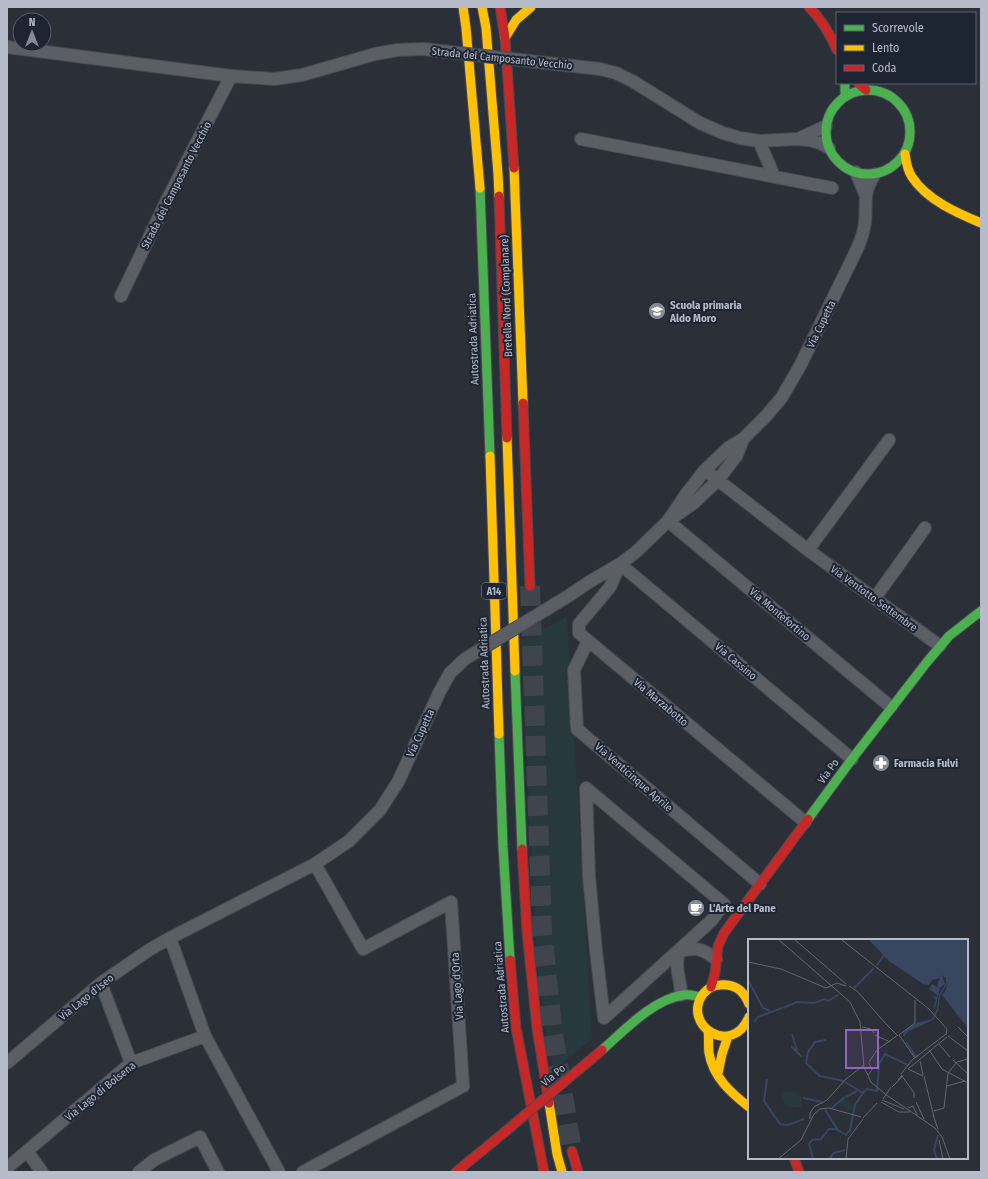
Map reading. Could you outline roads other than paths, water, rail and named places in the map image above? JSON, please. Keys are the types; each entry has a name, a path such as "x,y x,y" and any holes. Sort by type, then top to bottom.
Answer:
{"main road":[{"name":"Autostrada Adriatica","path":"463,7 480,174 503,847 508,933 516,1028 544,1172"},
{"name":"A14","path":"482,7 486,28 498,174 518,752 527,932 537,1028 557,1154 562,1172"},
{"name":"Bretella Nord (Complanare)","path":"500,7 506,38 514,172 530,586"},
{"path":"506,38 516,20 531,7"},
{"path":"809,7 828,31 836,48"},
{"path":"845,97 846,84"},
{"path":"859,84 866,90"},
{"path":"866,90 877,90 888,94 898,101 905,110 909,120 911,132 909,143 904,154 897,163 884,171 875,174 862,174 847,168 834,156 827,141 826,126 836,105 845,97 858,91 866,90"},
{"path":"904,154 907,166 913,178 924,191 932,197 981,223"},
{"path":"892,167 913,178"},
{"name":"Via Po","path":"711,987 715,973 718,946 724,933 891,707 940,646 953,633 981,611"},
{"path":"716,960 730,979 745,995 748,1002"},
{"path":"730,979 726,984 718,984 711,987 701,997 699,1002 688,1006 703,1027 714,1035 728,1036 740,1031 746,1025 748,1020"},
{"name":"Via Po","path":"456,1172 655,1006 667,1000 688,1006 701,997"},
{"path":"708,1031 712,1064 722,1082 735,1096 748,1106"},
{"path":"718,1075 720,1058 728,1036"},
{"path":"572,1150 578,1172"},
{"path":"794,1159 799,1172"}],"street":[{"name":"Strada del Camposanto Vecchio","path":"7,47 231,76 274,79 302,75 375,54 398,50 423,49 600,69 616,73 634,82 706,125 723,133 759,141 797,139 814,142 830,148"},
{"name":"Strada del Camposanto Vecchio","path":"121,296 167,200 231,76"},
{"name":"Strada del Camposanto Vecchio","path":"797,139 826,126"},
{"path":"581,139 832,188"},
{"path":"759,141 774,176"},
{"name":"Via Cupetta","path":"856,172 865,194"},
{"name":"Via Cupetta","path":"668,521 705,470 728,448 743,439 767,415 782,397 800,366 864,234 865,194 869,182 875,174"},
{"name":"Via Cupetta","path":"170,938 315,864 349,841 380,810 398,782 439,693 450,674 465,659 620,564 636,552 668,521 695,502 718,480 737,455 743,439"},
{"path":"808,550 889,440"},
{"name":"Via Ventotto Settembre","path":"705,470 808,550 940,646"},
{"name":"Via Montefortino","path":"668,521 891,707"},
{"path":"875,598 925,528"},
{"name":"Via Marzabotto","path":"620,564 610,587 579,624 579,632 805,822"},
{"name":"Via Cassino","path":"620,564 852,759"},
{"name":"Via Venticinque Aprile","path":"588,641 574,670 578,729 760,884"},
{"path":"688,1006 681,987 677,969 676,960 679,951 711,921 724,904 586,788 589,876 604,1018 679,951 692,948 701,950 716,960"},
{"name":"Via Lago d'Orta","path":"303,1172 463,1086 451,902 363,949 315,864"},
{"path":"170,938 205,1036 279,1172"},
{"name":"Via Lago d'Iseo","path":"7,1063 101,984 149,950 170,938"},
{"path":"101,984 131,1063"},
{"name":"Via Lago di Bolsena","path":"7,1168 131,1063 205,1036"},
{"path":"139,1172 154,1160 200,1137 218,1172"},
{"path":"27,1152 42,1172"}],"tunnel":[{"path":"530,586 542,931 552,1027 572,1151"}],"place":[{"name":"Scuola primaria Aldo Moro","path":"657,311"},
{"name":"Farmacia Fulvi","path":"881,763"},
{"name":"L'Arte del Pane","path":"696,908"}]}
